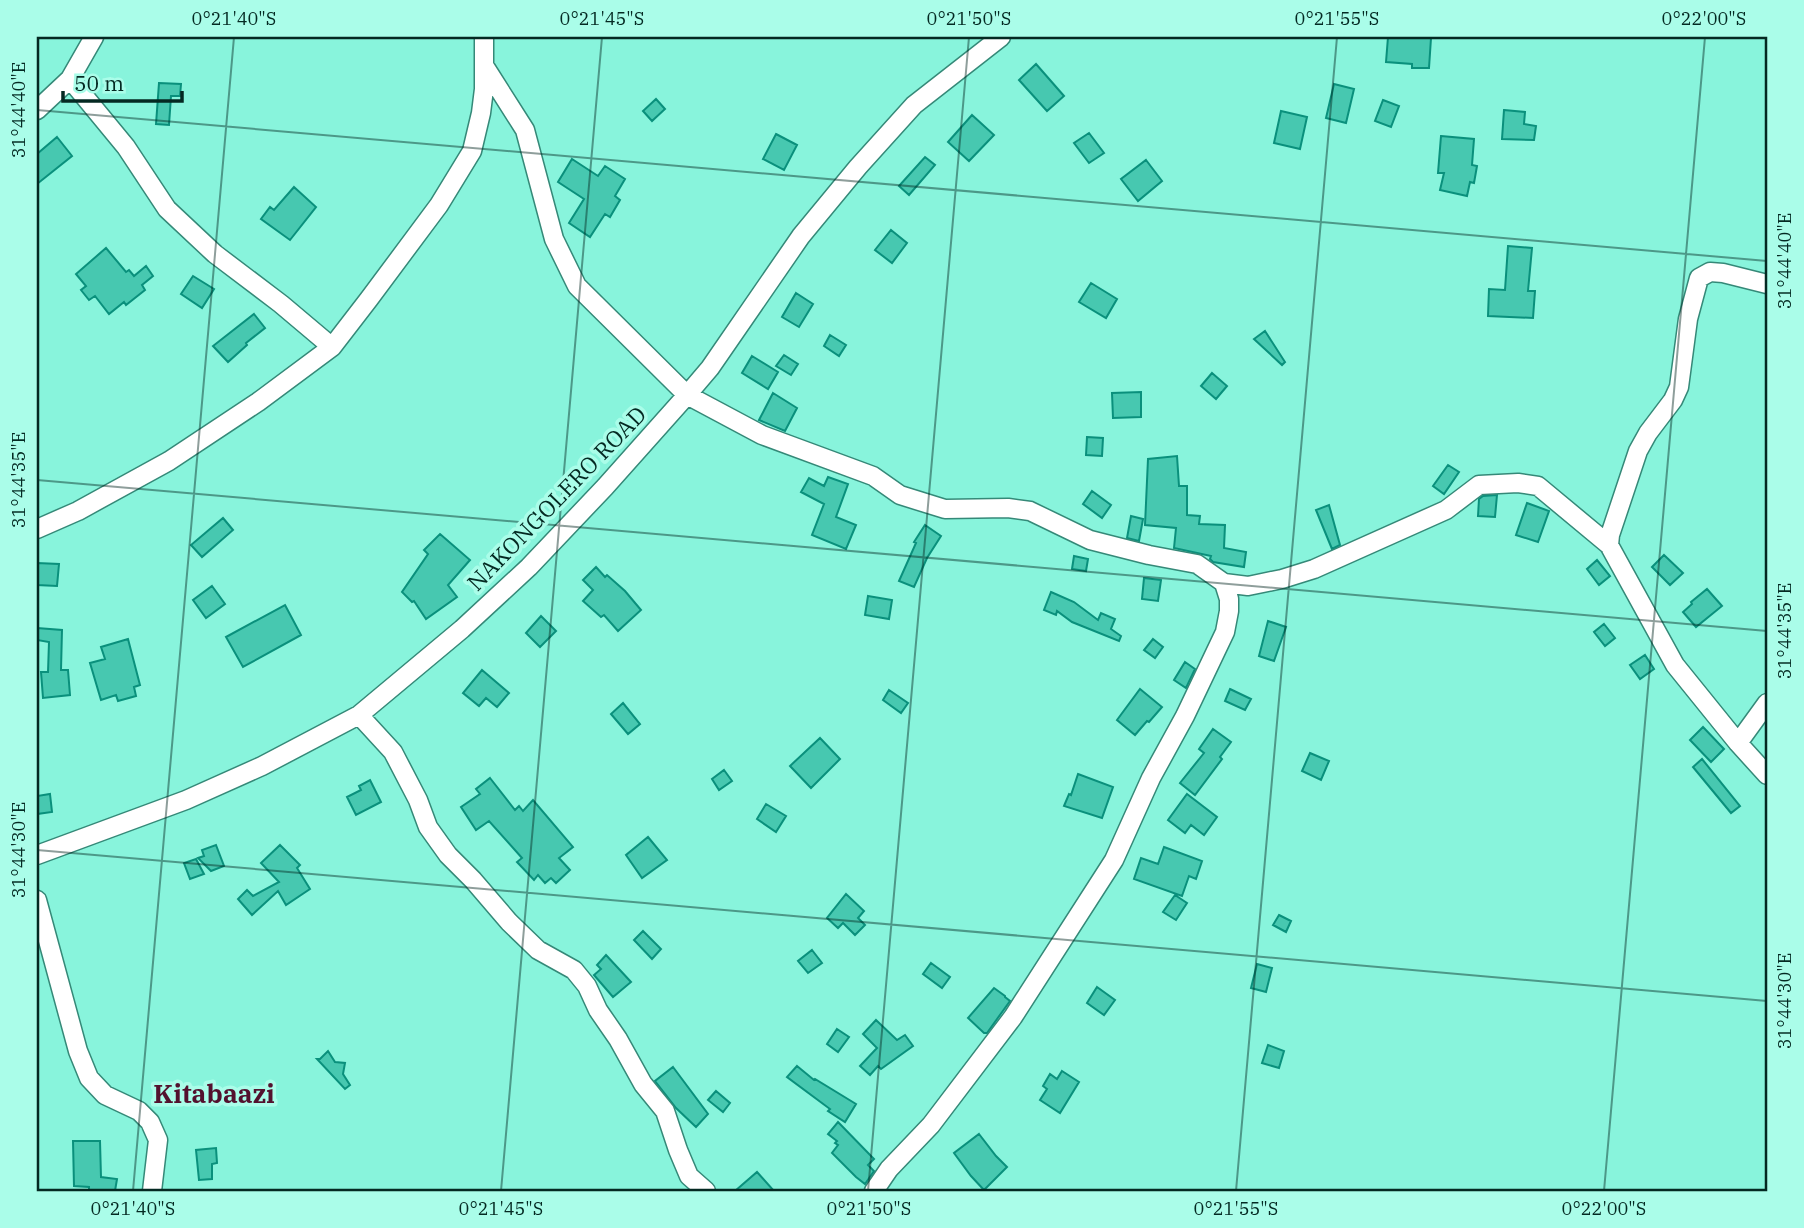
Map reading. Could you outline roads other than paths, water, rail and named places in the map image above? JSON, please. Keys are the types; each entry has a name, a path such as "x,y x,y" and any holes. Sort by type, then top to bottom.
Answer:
{"street":[{"path":"37,110 70,79 94,37"},
{"path":"37,529 78,511 169,461 258,402 332,347 439,205 472,151 481,113 485,67 484,37"},
{"name":"NAKONGOLERO ROAD","path":"37,855 186,800 262,766 359,715 462,629 529,567 687,395 710,368 801,236 858,167 915,105 1001,37"},
{"path":"485,67 524,130 554,239 577,286 687,395 762,435 873,476 900,495 945,509 1008,508 1030,511 1090,540 1197,564 1224,583 1248,586 1314,569 1447,510 1479,485 1518,483 1538,486 1609,545 1675,665 1767,775"},
{"path":"70,79 126,147 167,209 215,254 332,347"},
{"path":"1609,545 1637,451 1673,400 1679,387 1688,320 1699,278 1710,272 1723,273 1767,284"},
{"path":"874,1191 889,1169 931,1125 1013,1017 1114,860 1151,778 1185,716 1225,632 1229,599 1224,583"},
{"path":"1738,743 1767,703"},
{"path":"359,715 393,752 418,800 428,827 448,855 538,950 574,971 587,986 598,1010 643,1084 665,1111 689,1176 706,1191"},
{"path":"37,900 78,1051 89,1078 105,1096 139,1111 150,1122 158,1140 152,1191"}],"district":[{"name":"Kitabaazi","path":"214,1093"}]}
